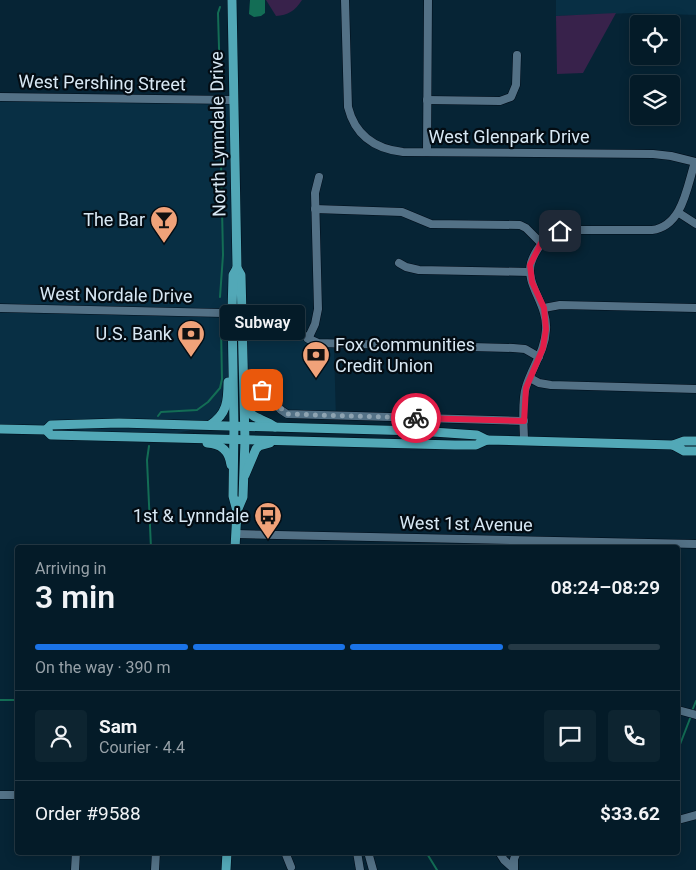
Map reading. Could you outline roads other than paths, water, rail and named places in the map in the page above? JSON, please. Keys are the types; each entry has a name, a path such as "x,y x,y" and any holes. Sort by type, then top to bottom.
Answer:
{"main road":[{"name":"North Lynndale Drive","path":"232,0 237,268 241,275 245,426 243,497 237,510"},
{"name":"North Lynndale Drive","path":"235,545 237,510 233,496 234,364 232,313 233,275 237,268"},
{"path":"210,425 219,420 224,411 229,370 234,364"},
{"path":"244,401 253,416 275,427"},
{"path":"0,429 46,430 52,425 106,423 418,431 477,435 487,440 524,442 673,445 684,441 696,441"},
{"path":"46,430 51,435 279,441 476,445 487,440"},
{"path":"168,437 174,442 217,444 227,452 231,465 234,468"},
{"path":"244,477 248,473 256,449 263,444 279,441"},
{"path":"673,445 684,451 696,451"},
{"path":"226,870 227,855"}],"street":[{"name":"West Glenpark Drive","path":"345,0 347,102 354,124 373,144 394,151 647,153 695,162"},
{"path":"427,152 428,0"},
{"path":"428,100 506,100 511,97 515,90 517,55"},
{"name":"West Pershing Street","path":"0,97 233,100"},
{"path":"524,442 524,393 544,344 546,329 544,308 532,282 530,272 532,259 541,243 554,233 565,230 657,230 669,223 679,212 695,162"},
{"path":"319,177 315,193 318,309 315,324 308,339 318,343 332,344 513,348 525,349 539,357"},
{"path":"315,209 402,212 431,224 520,225 526,228 541,243"},
{"path":"679,212 696,224"},
{"path":"399,263 419,270 530,272"},
{"path":"544,308 560,305 696,308"},
{"name":"West Nordale Drive","path":"0,308 262,314 272,316 286,323 308,339"},
{"path":"244,378 250,378 281,410 293,415 524,421"},
{"path":"530,378 539,383 551,385 696,388"},
{"path":"293,415 294,428"},
{"name":"West 1st Avenue","path":"236,534 478,543 696,544"},
{"path":"680,711 696,715"},
{"path":"0,794 15,795"},
{"path":"680,819 696,815"},
{"path":"75,870 76,855"},
{"path":"155,870 156,855"},
{"path":"286,855 291,867"},
{"path":"358,855 360,870"},
{"path":"369,855 373,870"},
{"path":"501,855 514,869"},
{"path":"514,869 516,855"}],"waterway":[{"path":"220,7 218,13 220,82"},
{"path":"220,116 223,255 220,297"},
{"path":"158,416 161,412 197,410 208,402 220,388 222,379 221,327"},
{"path":"149,446 147,460 151,545"},
{"path":"0,700 15,700"},
{"path":"692,711 696,701"},
{"path":"680,744 691,716"},
{"path":"428,855 437,870"}],"place":[{"name":"The Bar","path":"164,244"},
{"name":"U.S. Bank","path":"191,358"},
{"name":"Fox Communities Credit Union","path":"316,379"},
{"name":"Subway","path":"262,390"},
{"name":"1st & Lynndale","path":"268,540"}]}
